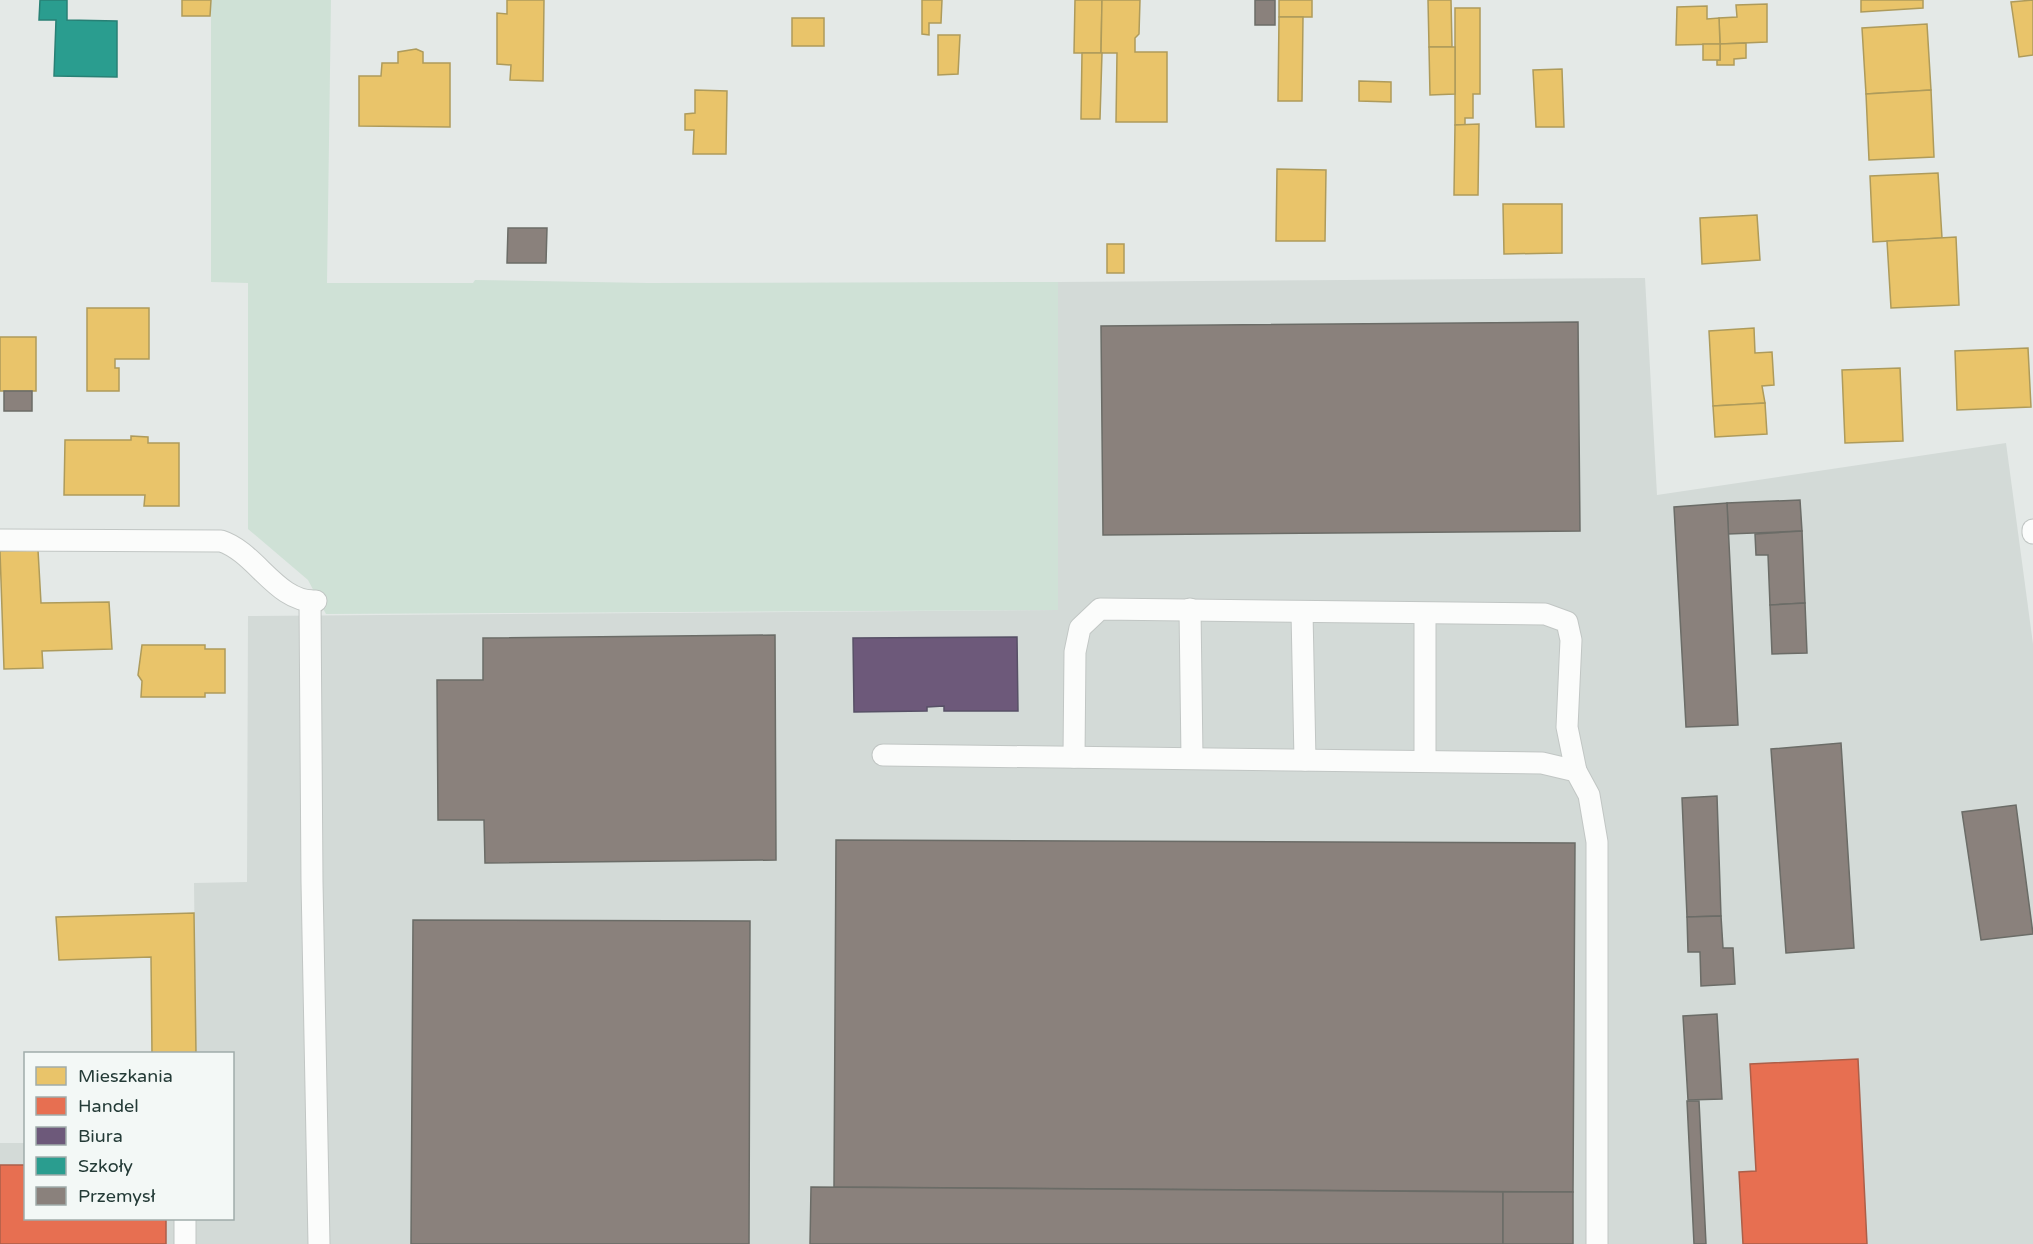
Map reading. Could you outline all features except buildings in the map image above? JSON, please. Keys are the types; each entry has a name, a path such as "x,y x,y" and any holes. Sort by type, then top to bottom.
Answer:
{"lane":[{"path":"0,540 221,541 234,545 295,597 313,601 312,882 319,1244"},
{"path":"1074,757 1075,652 1080,628 1100,609 1545,614 1567,622 1571,640 1568,727 1576,771 1589,795 1597,842 1597,1244"},
{"path":"1190,609 1192,758"},
{"path":"1302,612 1305,760"},
{"path":"1425,614 1425,761"},
{"path":"883,755 1542,763 1576,771"},
{"path":"185,1220 185,1244"}],"shaded area":[{"path":"1645,278 1657,495 2006,443 2033,644 2033,1244 0,1244 0,1143 24,1143 24,1220 234,1220 234,1052 196,1052 194,883 247,882 248,616 1058,610 1058,282"}],"green space":[{"path":"211,0 331,0 327,283 473,283 475,280 648,283 1058,282 1058,610 326,614 308,580 248,529 248,283 211,282"}]}
